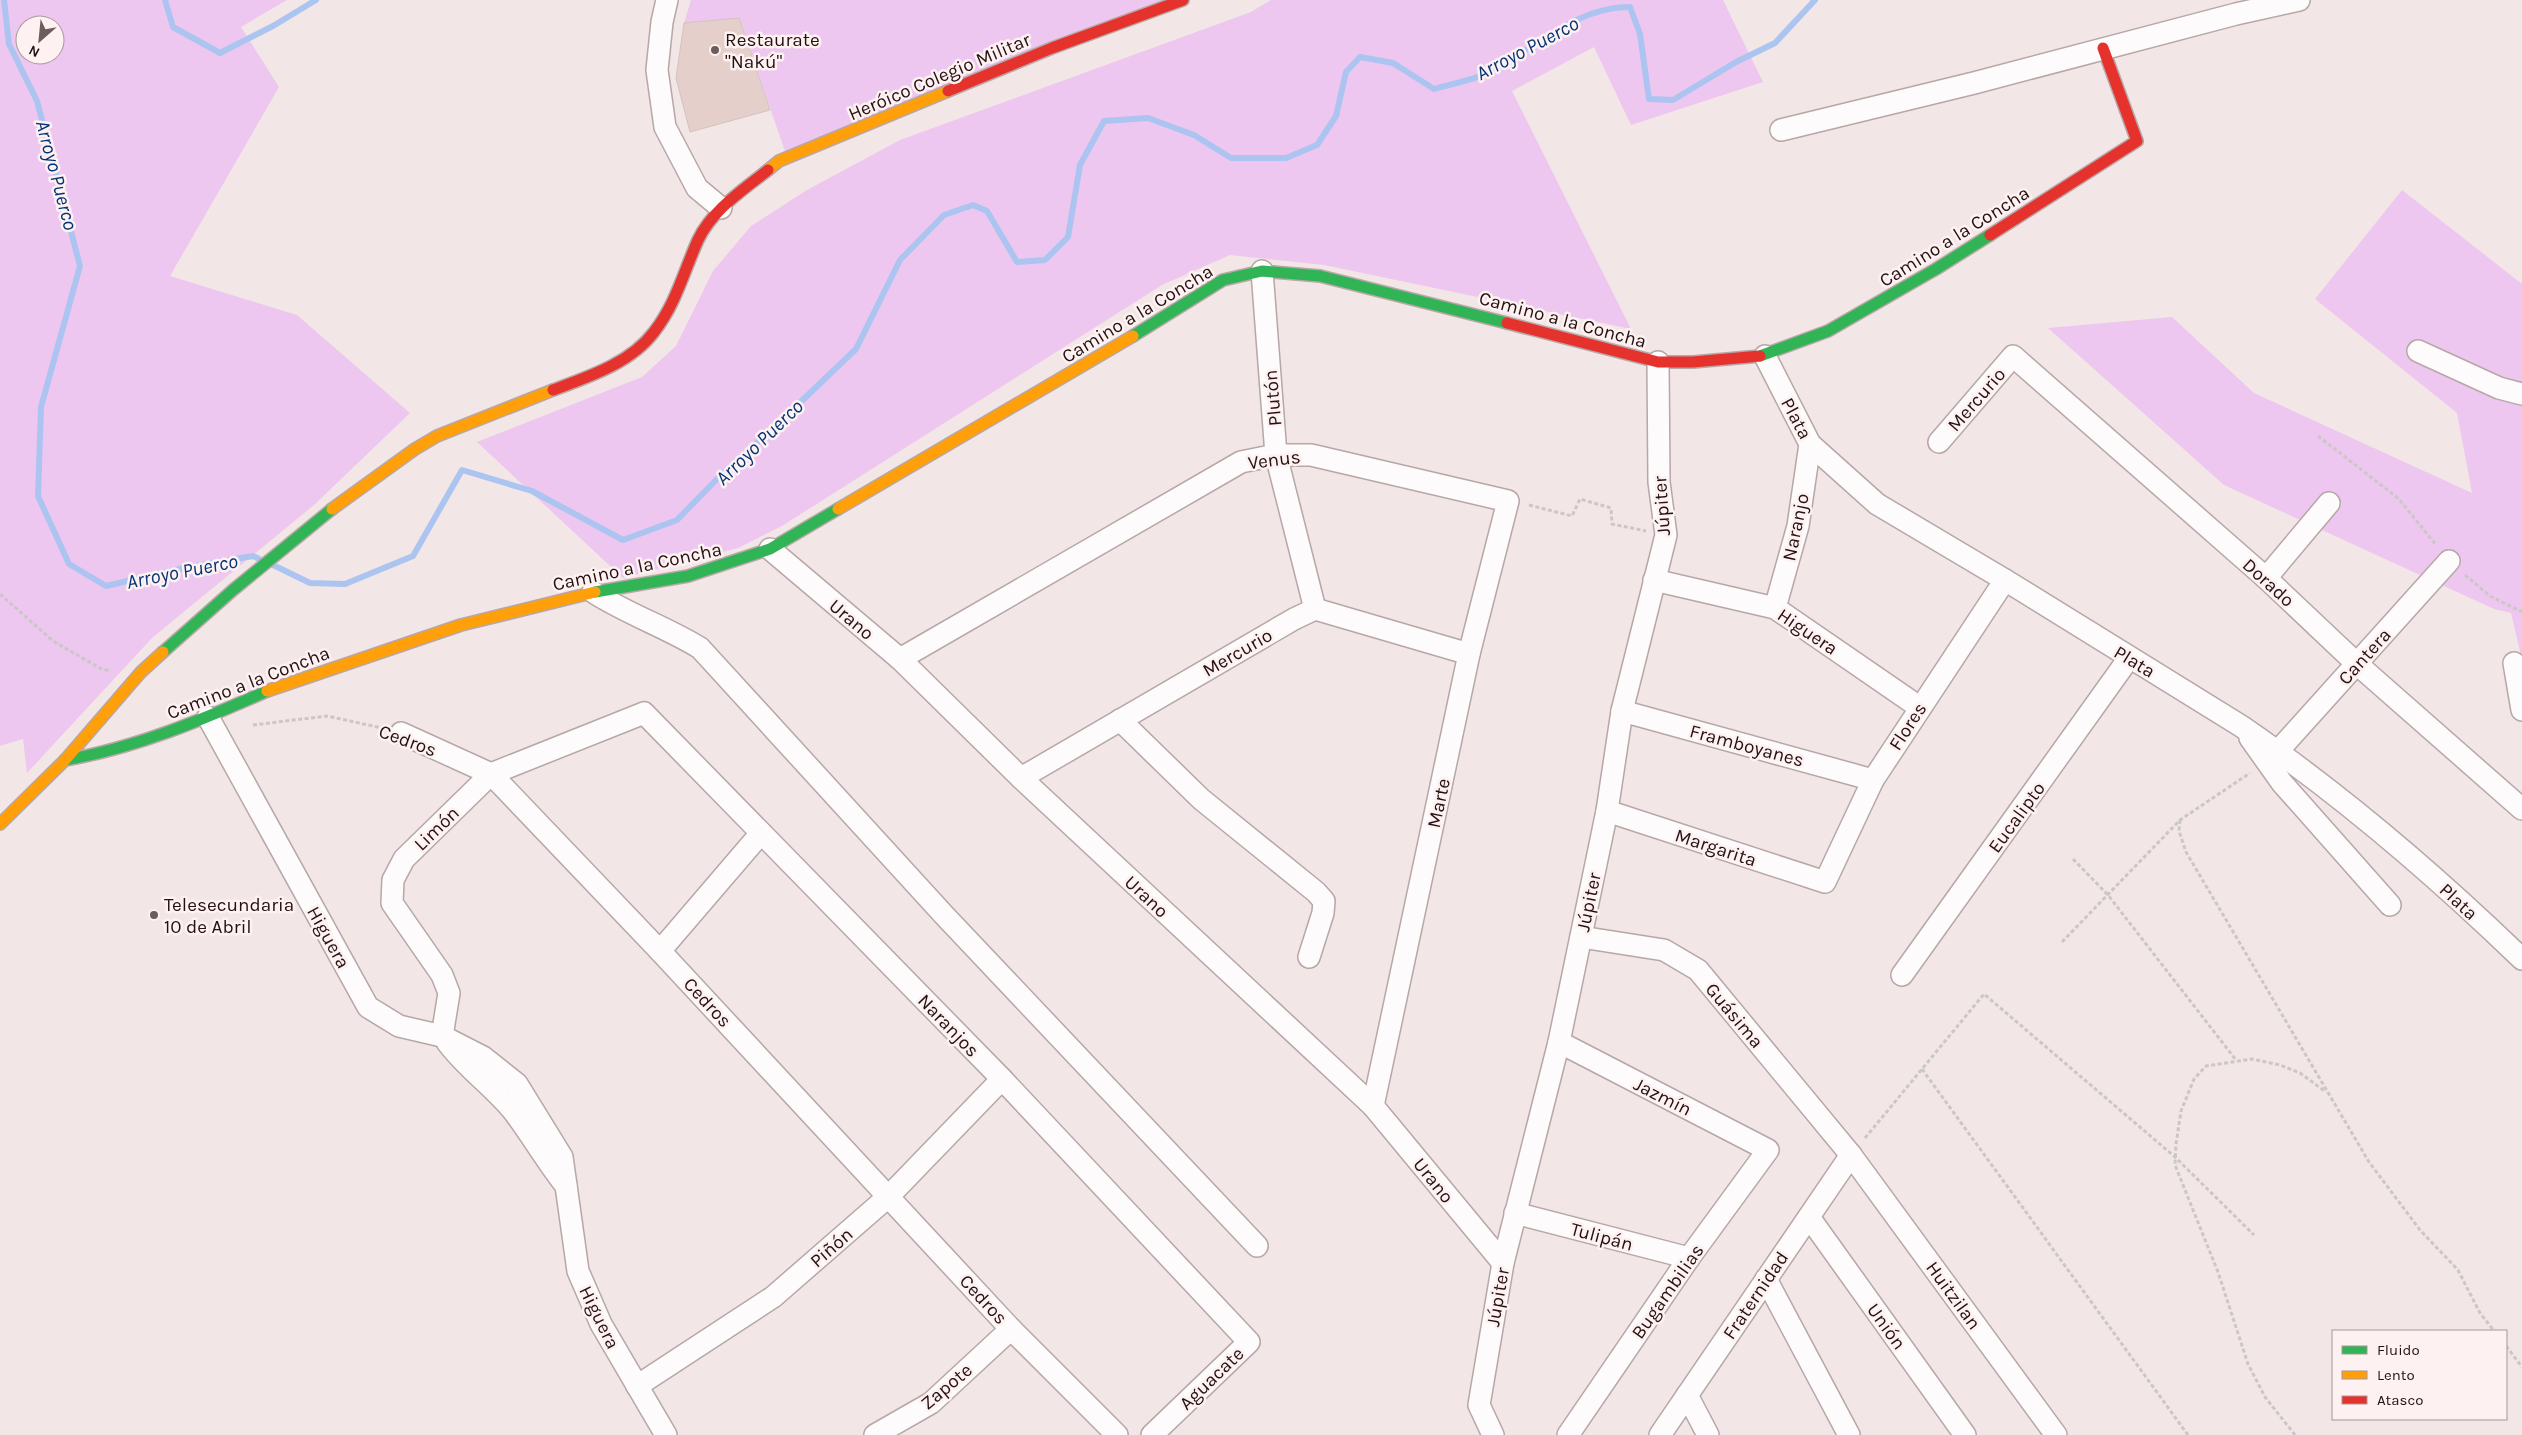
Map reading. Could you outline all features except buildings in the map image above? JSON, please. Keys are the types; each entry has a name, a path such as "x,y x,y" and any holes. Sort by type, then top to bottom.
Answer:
{"street":[{"path":"0,824 65,760 142,672 233,590 316,520 415,449 437,436 582,379 629,356 654,333 677,295 699,238 721,208 697,188 666,127 657,70 662,22 667,0"},
{"name":"Heróico Colegio Militar","path":"721,208 779,161 1052,48 1183,0"},
{"path":"1781,130 2298,0"},
{"name":"Camino a la Concha","path":"65,760 101,754 218,714 275,688 461,625 593,592 688,576 770,549 1151,326 1223,280 1262,271 1320,276 1626,352 1658,362 1736,360 1765,356 1828,331 1920,278 2137,141 2103,48"},
{"name":"Plutón","path":"1262,271 1276,455 1315,609"},
{"path":"2418,351 2499,388 2522,394"},
{"name":"Plata","path":"1765,356 1810,444 1877,504 2005,580 2242,726 2273,757 2414,857 2522,959"},
{"name":"Mercurio","path":"1939,442 2014,356"},
{"name":"Dorado","path":"2014,356 2266,578 2357,664 2522,809"},
{"name":"Júpiter","path":"1494,1435 1479,1405 1503,1263 1559,1042 1607,811 1622,711 1666,535 1659,482 1658,362"},
{"name":"Naranjo","path":"1775,608 1798,526 1810,444"},
{"name":"Venus","path":"900,659 1241,462 1276,455 1311,455 1508,501"},
{"name":"Marte","path":"1373,1106 1470,654 1508,501"},
{"path":"2266,578 2329,504"},
{"name":"Urano","path":"770,549 900,659 1021,778 1373,1106 1503,1263"},
{"name":"Cantera","path":"2273,757 2449,561"},
{"name":"Higuera","path":"1654,580 1775,608 1919,707"},
{"name":"Flores","path":"1825,882 1873,780 1919,707 2005,580"},
{"path":"593,592 620,610 681,636 700,648 944,915 1257,1246"},
{"path":"1315,609 1470,654"},
{"name":"Mercurio","path":"1021,778 1294,618 1315,609"},
{"name":"Eucalipto","path":"1902,975 2129,658"},
{"path":"2514,663 2522,710"},
{"name":"Framboyanes","path":"1622,711 1873,780"},
{"name":"Limón","path":"442,1036 449,993 442,975 392,903 393,880 404,859 491,774 644,713"},
{"name":"Naranjos","path":"644,713 1002,1079 1249,1342"},
{"name":"Higuera","path":"218,714 368,1007 399,1026 442,1036 483,1057 517,1084 562,1157 578,1271 601,1324 666,1435"},
{"path":"1120,720 1201,799 1316,892 1324,902 1323,913 1309,957"},
{"name":"Cedros","path":"401,732 491,774 660,951 1011,1329 1117,1435"},
{"path":"2273,757 2282,783 2390,905"},
{"name":"Margarita","path":"1607,811 1825,882"},
{"path":"660,951 761,833"},
{"name":"Guásima","path":"1581,937 1664,950 1698,970 1851,1155"},
{"name":"Jazmín","path":"1559,1042 1768,1150"},
{"name":"Piñón","path":"636,1386 773,1297 888,1196 1002,1079"},
{"name":"Bugambilias","path":"1568,1435 1688,1258 1768,1150"},
{"name":"Fraternidad","path":"1660,1435 1851,1155"},
{"name":"Huitzilan","path":"1851,1155 2056,1435"},
{"name":"Tulipán","path":"1515,1213 1688,1258"},
{"name":"Unión","path":"1809,1216 1965,1435"},
{"path":"1766,1279 1849,1435"},
{"name":"Zapote","path":"875,1435 931,1403 1011,1329"},
{"name":"Aguacate","path":"1152,1435 1249,1342"},
{"path":"1687,1394 1708,1435"}],"path":[{"path":"2318,436 2398,499 2449,561 2490,596 2522,612"},
{"path":"1508,501 1572,516 1580,499 1611,508 1612,524 1666,535"},
{"path":"0,594 53,641 103,670 142,672"},
{"name":"Cedros","path":"218,714 249,725 327,716 401,732"},
{"path":"2062,942 2180,820 2273,757"},
{"path":"2180,820 2179,831 2186,852 2369,1162 2420,1230 2458,1270 2480,1313 2493,1330"},
{"path":"2073,859 2108,895 2236,1060"},
{"path":"1851,1155 1984,994 2175,1156 2254,1234"},
{"path":"2295,1435 2265,1397 2248,1364 2218,1272 2175,1165 2175,1156 2181,1111 2194,1079 2206,1066 2252,1059 2280,1065 2300,1073 2328,1094"},
{"path":"1922,1069 2188,1435"},
{"path":"2507,1347 2522,1367"}],"shaded area":[{"path":"0,0 287,0 241,27 279,87 170,276 297,315 410,413 314,505 152,638 27,773 23,739 0,746"},
{"path":"691,0 1172,0 788,160 739,18 684,23"},
{"path":"1271,0 1723,0 1763,82 1631,125 1594,47 1512,91 1631,329 1324,265 1230,255 1162,285 782,526 738,548 623,578 477,442 642,377 676,346 713,271 751,226 807,190 900,140 1251,12"},
{"path":"2402,190 2522,284 2522,660 2511,613 2494,609 2224,485 2048,328 2172,317 2254,393 2472,493 2457,413 2315,299"}],"waterway":[{"name":"Arroyo Puerco","path":"4,0 9,44 37,101 80,266 41,407 38,496 69,564 106,586 184,568 253,556 259,559"},
{"path":"165,0 173,27 220,53 273,26 316,0"},
{"name":"Arroyo Puerco","path":"273,565 310,583 345,584 413,556 462,470 532,491 623,540 677,520 718,478 856,349 900,260 944,215 973,205 987,211 1017,262 1045,260 1068,237 1080,165 1104,121 1148,118 1194,135 1231,158 1286,158 1317,145 1336,116 1346,72 1360,57 1393,63 1434,89 1485,74 1555,32 1591,14 1610,9 1630,7 1640,34 1649,99 1673,100 1736,62 1775,43 1815,0"}],"traffic: fast":[{"path":"1760,356 1828,331 1936,269 1990,235"},
{"path":"1133,336 1223,280 1262,271 1320,276 1507,323"},
{"path":"163,652 233,590 332,509"},
{"path":"595,592 688,576 770,549 838,509"},
{"path":"65,760 143,741 267,691"}],"traffic: slow":[{"path":"768,170 779,161 948,91"},
{"path":"838,509 1133,336"},
{"path":"332,509 415,449 437,436 553,390"},
{"path":"267,691 461,625 595,592"},
{"path":"0,824 65,760 141,672 163,652"}],"traffic: jam":[{"path":"948,91 1052,48 1183,0"},
{"path":"1990,235 2137,141 2103,48"},
{"path":"553,390 608,368 621,361 644,343 654,332 668,310 698,240 711,219 729,201 768,170"},
{"path":"1507,323 1658,362 1693,362 1760,356"}],"place":[{"name":"Restaurate \"Nakú\"","path":"715,50"},
{"name":"Telesecundaria 10 de Abril","path":"154,915"}]}
